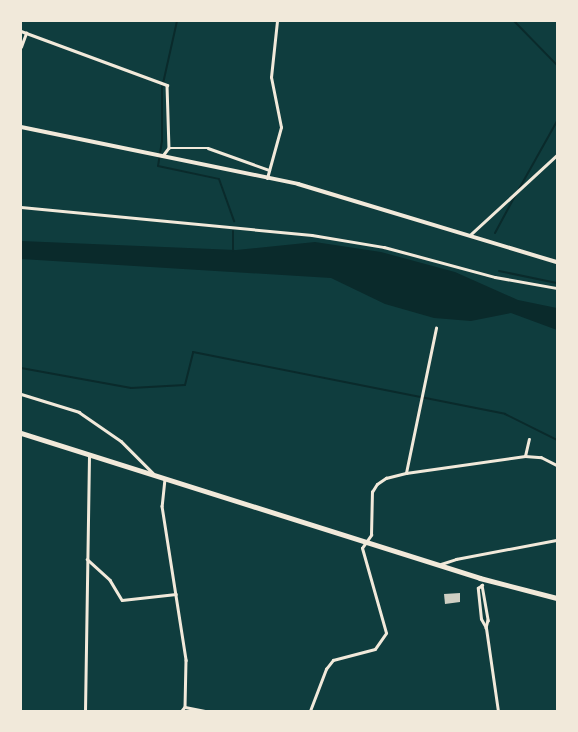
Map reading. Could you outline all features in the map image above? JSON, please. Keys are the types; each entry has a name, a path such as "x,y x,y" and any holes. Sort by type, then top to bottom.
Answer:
{"highway":[{"path":"21,433 89,456 153,473 165,479 480,578 557,598"}],"main road":[{"path":"21,127 298,184 557,262"}],"street":[{"path":"267,178 281,127 271,77 277,21"},
{"path":"21,31 167,85 169,148 162,157"},
{"path":"21,46 26,33"},
{"path":"169,148 208,148 270,170"},
{"path":"470,235 557,155"},
{"path":"21,206 321,236 384,248 495,277 557,288"},
{"path":"406,473 436,328"},
{"path":"21,394 79,412 121,441 153,473"},
{"path":"526,456 529,439"},
{"path":"85,711 89,456"},
{"path":"310,711 326,669 333,660 375,649 386,633 362,548 368,543 372,492 386,478 406,473 526,456 541,457 557,465"},
{"path":"165,479 162,506 186,660 185,707 182,711"},
{"path":"440,565 456,558 557,540"},
{"path":"87,559 110,580 122,600 176,594"},
{"path":"480,578 488,620 486,628"},
{"path":"482,585 478,588 481,619 486,628 498,711"},
{"path":"185,707 205,711"}],"water":[{"path":"21,241 236,250 315,242 381,252 455,272 518,300 557,308 557,330 511,313 471,321 434,318 385,304 331,278 21,259"}],"building":[{"path":"460,593 460,602 445,604 444,594"}],"waterway":[{"path":"177,21 162,88 162,141 158,166 219,179 234,221"},
{"path":"514,21 557,65"},
{"path":"519,189 557,121"},
{"path":"495,233 516,194"},
{"path":"233,231 233,251"},
{"path":"499,271 557,283"},
{"path":"21,368 131,388 185,385 193,352 505,414 557,440"}]}
